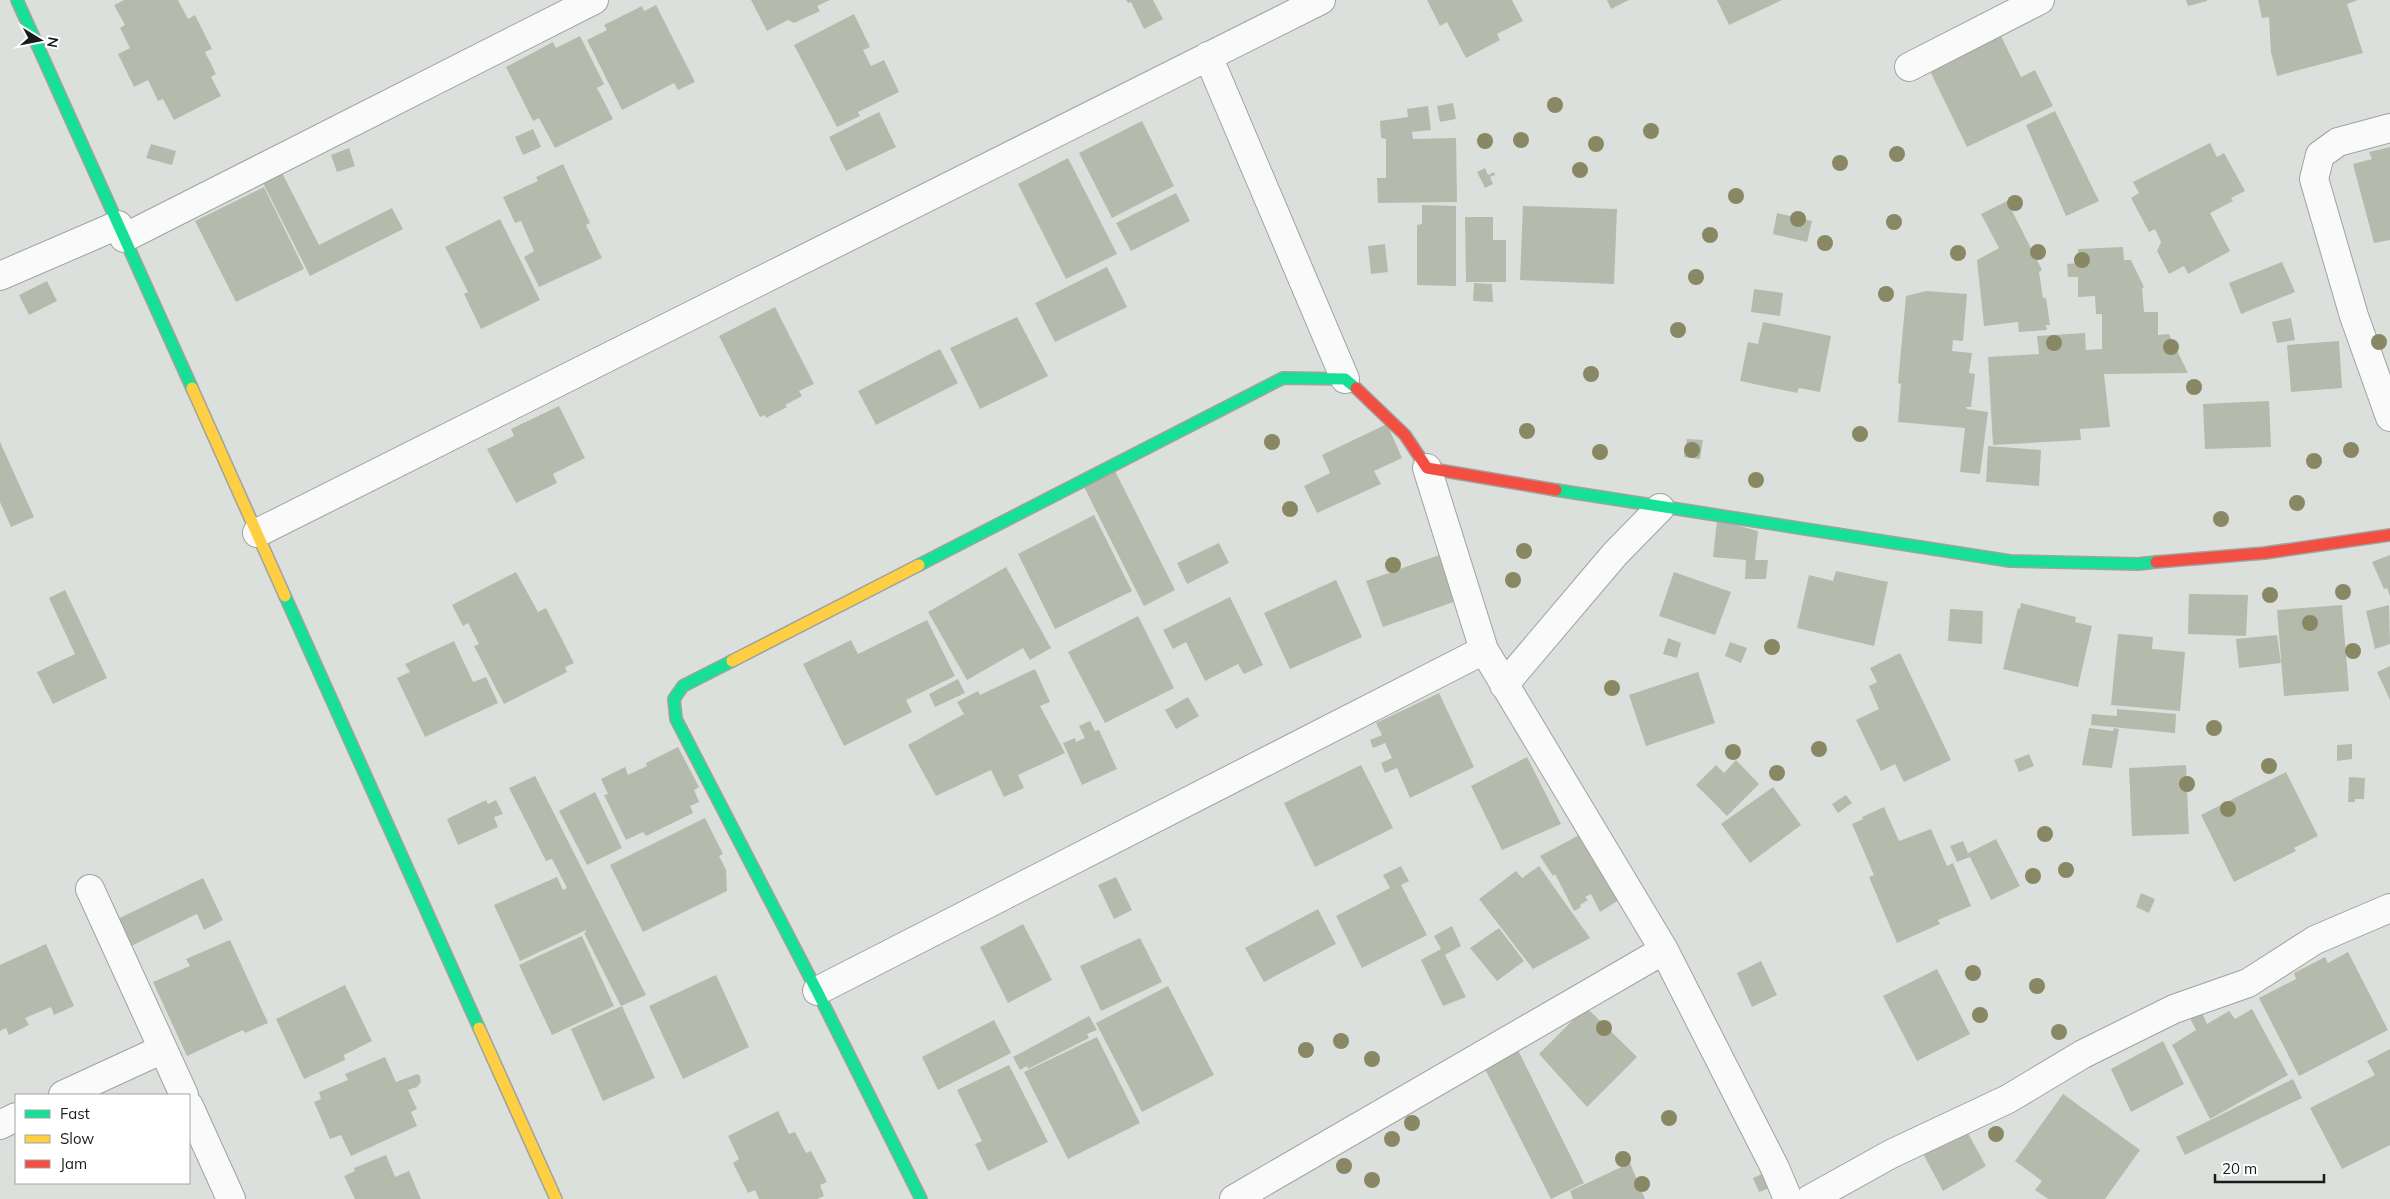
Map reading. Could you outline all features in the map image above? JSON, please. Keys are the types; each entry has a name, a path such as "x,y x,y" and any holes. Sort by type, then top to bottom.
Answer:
{"street":[{"path":"17,0 556,1199"},
{"path":"0,276 121,231 594,0"},
{"path":"257,533 1321,0"},
{"path":"1909,67 2040,0"},
{"path":"1208,56 1345,379 1379,408 1405,435 1428,468 1484,650 1664,950 1775,1168 1788,1199"},
{"path":"2390,128 2338,142 2320,155 2314,179 2354,316 2390,418"},
{"path":"921,1199 818,991 676,719 674,699 683,686 1283,378 1345,379"},
{"path":"1428,468 1660,508 2010,561 2138,564 2265,553 2390,534"},
{"path":"1504,685 1614,554 1660,508"},
{"path":"818,991 1484,650"},
{"path":"90,889 184,1094"},
{"path":"1810,1199 1891,1154 2008,1099 2083,1054 2174,1009 2248,983 2315,940 2390,908"},
{"path":"1234,1199 1664,950"},
{"path":"66,1094 163,1049"},
{"path":"190,1108 231,1199"},
{"path":"0,1125 15,1118"}],"building":[{"path":"124,0 178,0 188,19 195,15 212,49 205,52 216,74 211,77 221,96 174,120 163,99 158,101 148,80 134,87 118,54 130,48 120,28 125,25 114,5"},
{"path":"751,0 830,0 817,6 820,11 794,23 788,20 767,31"},
{"path":"1126,0 1153,0 1163,19 1144,29 1131,2 1128,3"},
{"path":"1427,0 1512,0 1523,21 1497,34 1500,40 1466,58 1447,22 1440,26"},
{"path":"1607,0 1629,0 1611,9"},
{"path":"1717,0 1782,0 1729,25"},
{"path":"2186,0 2207,0 2207,1 2188,6"},
{"path":"2258,0 2358,0 2347,4 2363,53 2277,76 2271,52 2269,17 2262,18"},
{"path":"656,5 695,82 678,90 674,83 622,110 587,40 607,30 604,25 642,6 644,11"},
{"path":"854,14 870,47 863,50 871,66 884,60 899,92 858,112 860,116 837,127 794,45"},
{"path":"1999,32 2021,77 2035,70 2053,106 1967,147 1928,67"},
{"path":"580,36 604,84 597,88 613,119 555,148 539,118 533,121 506,67 553,42 556,48"},
{"path":"1453,103 1456,119 1440,122 1437,106"},
{"path":"1428,106 1431,130 1412,132 1413,139 1456,138 1457,202 1378,203 1377,178 1386,178 1386,139 1381,138 1380,121 1408,117 1407,109"},
{"path":"2055,111 2099,201 2066,216 2026,125"},
{"path":"879,112 896,147 846,171 829,137"},
{"path":"1142,121 1174,186 1112,218 1079,153"},
{"path":"533,129 541,147 523,155 515,137"},
{"path":"2210,143 2217,157 2224,153 2245,191 2231,198 2233,201 2210,213 2230,251 2188,274 2184,266 2169,274 2157,251 2161,242 2155,229 2149,232 2131,198 2139,193 2133,182"},
{"path":"151,144 176,151 172,165 146,158"},
{"path":"2390,147 2390,240 2374,243 2353,164 2372,159 2369,152"},
{"path":"349,148 355,166 337,172 331,155"},
{"path":"1068,158 1117,254 1066,279 1018,184"},
{"path":"563,164 590,223 586,225 602,258 539,287 524,257 534,251 521,221 515,223 503,197 538,181 536,177"},
{"path":"1485,168 1488,175 1494,172 1495,175 1490,177 1493,184 1485,188 1477,172"},
{"path":"280,169 319,245 392,208 403,229 310,276 261,179"},
{"path":"264,187 304,269 236,302 195,221"},
{"path":"1176,193 1190,221 1131,251 1116,223"},
{"path":"2007,201 2042,270 2039,272 2043,298 2046,298 2050,325 2046,325 2047,330 2019,332 2018,322 1984,326 1977,260 1999,248 1981,214"},
{"path":"1422,205 1456,206 1456,286 1417,285 1417,225 1422,224"},
{"path":"1523,206 1617,209 1614,284 1520,280"},
{"path":"1777,213 1812,221 1807,242 1773,234"},
{"path":"1465,217 1493,217 1493,240 1506,240 1506,282 1466,282"},
{"path":"500,219 540,300 481,329 464,294 468,292 445,247"},
{"path":"1385,244 1388,272 1371,274 1368,246"},
{"path":"2123,247 2124,260 2131,260 2144,287 2142,288 2144,312 2158,312 2158,335 2169,334 2188,373 2104,374 2110,427 2080,429 2081,440 1993,445 1988,357 2039,354 2037,336 2085,333 2086,350 2102,349 2102,314 2096,314 2095,296 2078,297 2078,277 2068,277 2067,264 2079,263 2078,249"},
{"path":"2282,262 2295,292 2241,314 2229,283"},
{"path":"1107,267 1127,307 1055,342 1035,303"},
{"path":"47,281 57,301 29,315 19,295"},
{"path":"1474,283 1492,284 1493,302 1473,301"},
{"path":"1754,289 1783,293 1780,316 1751,312"},
{"path":"1926,291 1967,294 1963,341 1953,340 1952,351 1972,353 1969,373 1975,374 1971,407 1966,407 1967,409 1988,412 1980,474 1960,472 1965,428 1898,422 1901,384 1898,383 1906,296"},
{"path":"775,307 814,384 799,391 802,396 785,405 787,407 766,418 765,415 760,417 719,336"},
{"path":"1017,317 1048,376 980,409 950,348"},
{"path":"2291,318 2295,340 2277,343 2272,322"},
{"path":"1763,322 1831,336 1820,392 1799,388 1797,393 1740,381 1748,342 1758,344"},
{"path":"2339,341 2342,388 2291,392 2287,345"},
{"path":"940,349 958,383 876,425 858,391"},
{"path":"2269,401 2271,447 2205,449 2203,404"},
{"path":"559,406 585,458 553,474 557,483 516,503 487,449 514,436 511,429"},
{"path":"1387,424 1402,458 1374,471 1381,484 1317,513 1304,486 1330,473 1322,455"},
{"path":"1687,439 1703,440 1700,459 1684,457"},
{"path":"0,442 34,517 11,527 0,502"},
{"path":"1988,446 2041,450 2039,486 1986,482"},
{"path":"1114,469 1175,590 1144,606 1083,485"},
{"path":"1094,515 1132,591 1055,629 1018,554"},
{"path":"1717,520 1758,531 1755,560 1768,560 1766,579 1745,579 1746,560 1713,557"},
{"path":"1219,543 1229,563 1187,584 1177,563"},
{"path":"1442,554 1459,600 1383,627 1366,581"},
{"path":"2390,555 2390,596 2387,588 2384,589 2372,562"},
{"path":"1006,567 1051,648 1030,660 1023,648 967,680 928,612"},
{"path":"1836,571 1888,582 1874,646 1797,628 1809,575 1833,581"},
{"path":"516,572 538,612 546,608 574,663 565,667 567,672 504,704 474,646 479,644 468,623 463,626 452,605"},
{"path":"1674,572 1731,592 1715,635 1659,616"},
{"path":"1336,580 1362,637 1290,669 1264,613"},
{"path":"65,590 107,678 53,704 37,672 75,654 49,598"},
{"path":"2189,594 2248,595 2246,636 2188,634"},
{"path":"1230,597 1263,665 1244,674 1238,664 1205,681 1186,642 1173,649 1163,630"},
{"path":"2021,603 2076,617 2075,622 2092,626 2078,687 2003,669 2018,608 2020,609"},
{"path":"2342,605 2349,691 2284,696 2277,610"},
{"path":"2389,605 2390,644 2375,649 2366,611"},
{"path":"1950,609 1983,611 1982,644 1948,641"},
{"path":"1138,616 1174,688 1105,723 1068,652"},
{"path":"927,620 955,676 906,700 912,712 844,746 803,664 851,640 858,654"},
{"path":"2118,634 2153,637 2152,649 2185,652 2180,711 2111,705"},
{"path":"2277,635 2281,663 2239,668 2236,639"},
{"path":"1668,638 1681,643 1677,658 1663,654"},
{"path":"454,641 473,682 486,677 498,703 425,737 397,678 410,672 405,664"},
{"path":"1730,642 1747,648 1741,663 1725,656"},
{"path":"1900,653 1951,760 1904,782 1895,764 1881,771 1856,720 1879,709 1869,686 1877,682 1870,668"},
{"path":"2390,666 2390,700 2377,672"},
{"path":"1035,669 1050,702 1040,706 1065,753 1018,775 1024,788 1004,797 991,770 936,796 908,745 964,714 957,702 978,691 980,695"},
{"path":"1698,672 1715,723 1646,746 1629,695"},
{"path":"958,679 965,693 935,707 929,694"},
{"path":"1439,693 1474,767 1410,798 1397,768 1385,773 1381,763 1392,758 1385,743 1373,748 1370,740 1382,735 1376,723"},
{"path":"1188,697 1199,716 1176,729 1165,710"},
{"path":"2117,709 2176,714 2175,733 2091,725 2092,714 2117,716"},
{"path":"1090,721 1095,731 1099,730 1117,769 1082,785 1063,743 1075,738 1076,742 1085,738 1079,726"},
{"path":"2089,728 2113,731 2114,728 2119,729 2112,768 2082,765"},
{"path":"2352,744 2352,759 2337,761 2337,745"},
{"path":"678,747 699,787 694,790 699,802 690,806 693,813 646,836 643,832 626,840 604,795 608,794 601,779 625,767 628,775 647,766 646,763"},
{"path":"2029,754 2034,766 2019,772 2014,760"},
{"path":"1527,757 1561,824 1502,850 1471,786"},
{"path":"1736,760 1759,784 1727,816 1696,785 1716,765 1724,773"},
{"path":"1361,765 1393,828 1315,867 1284,803"},
{"path":"2186,765 2189,834 2132,836 2129,768"},
{"path":"2286,772 2318,836 2294,848 2296,851 2234,882 2201,815"},
{"path":"535,776 646,995 621,1006 584,933 586,930 520,961 494,905 557,877 563,890 567,888 552,859 546,861 509,788"},
{"path":"2349,777 2365,778 2364,799 2355,799 2355,802 2348,802"},
{"path":"1773,787 1801,825 1750,863 1721,824"},
{"path":"595,792 622,848 587,865 559,811"},
{"path":"1846,795 1852,803 1838,813 1832,804"},
{"path":"486,800 488,804 496,800 503,814 494,817 498,827 458,845 447,819"},
{"path":"1884,807 1899,841 1931,829 1947,866 1953,863 1971,906 1938,920 1940,924 1897,943 1869,877 1874,875 1852,824"},
{"path":"705,818 723,854 719,856 726,870 727,891 643,932 610,865"},
{"path":"1585,832 1619,900 1600,912 1591,894 1585,897 1588,900 1580,905 1581,907 1574,911 1555,874 1553,876 1540,856"},
{"path":"1996,839 2020,886 1991,900 1970,857 1957,862 1950,846 1963,841 1968,853"},
{"path":"1401,866 1409,881 1401,885 1427,935 1362,968 1336,916 1390,888 1383,875"},
{"path":"1539,866 1590,938 1533,969 1479,899 1516,871 1522,878"},
{"path":"1116,877 1132,910 1114,919 1098,885"},
{"path":"203,878 223,920 204,930 197,914 121,951 107,924"},
{"path":"2141,893 2155,899 2149,913 2136,907"},
{"path":"1318,909 1336,944 1264,982 1245,948"},
{"path":"1023,924 1052,980 1008,1003 980,947"},
{"path":"1452,926 1461,946 1445,955 1466,997 1443,1006 1421,960 1441,949 1434,936"},
{"path":"1499,928 1524,961 1497,981 1470,948"},
{"path":"582,936 614,1006 552,1035 519,965"},
{"path":"1140,938 1162,982 1101,1011 1080,966"},
{"path":"230,940 268,1023 245,1033 243,1030 187,1056 153,982 190,966 186,959"},
{"path":"46,944 74,1006 54,1015 51,1007 25,1018 29,1025 9,1035 6,1028 0,1031 0,965"},
{"path":"2348,952 2388,1030 2299,1076 2259,998 2296,979 2294,973 2325,957 2328,963"},
{"path":"1761,961 1777,995 1752,1007 1737,973"},
{"path":"1937,969 1970,1034 1917,1061 1883,996"},
{"path":"716,975 749,1047 683,1079 649,1006"},
{"path":"345,985 372,1041 344,1055 345,1060 304,1079 276,1019"},
{"path":"1168,986 1214,1075 1142,1112 1096,1023"},
{"path":"2197,1002 2207,1024 2229,1011 2235,1019 2252,1009 2288,1075 2210,1119 2172,1045 2196,1030 2185,1008"},
{"path":"622,1006 655,1078 603,1101 571,1029"},
{"path":"1586,1007 1637,1057 1587,1107 1539,1054"},
{"path":"1089,1016 1097,1030 1087,1034 1089,1038 1028,1069 1027,1066 1020,1070 1013,1057"},
{"path":"994,1020 1011,1053 938,1090 922,1057"},
{"path":"1097,1037 1140,1123 1068,1159 1024,1072"},
{"path":"1513,1040 1584,1183 1551,1199 1479,1057"},
{"path":"2163,1041 2184,1084 2131,1112 2111,1069"},
{"path":"2390,1049 2390,1145 2342,1169 2310,1108 2375,1075 2367,1061"},
{"path":"385,1057 396,1082 417,1074 420,1076 421,1082 417,1087 408,1090 417,1109 411,1112 417,1126 351,1156 341,1135 330,1139 314,1102 321,1099 319,1092 348,1080 345,1074"},
{"path":"1009,1065 1048,1142 988,1171 975,1144 982,1141 957,1090"},
{"path":"2293,1079 2302,1098 2185,1155 2176,1137"},
{"path":"2063,1094 2140,1150 2105,1199 2048,1199 2035,1190 2042,1181 2015,1161"},
{"path":"778,1111 789,1134 795,1132 806,1153 811,1151 827,1182 820,1185 824,1196 817,1199 759,1199 755,1190 748,1193 733,1163 739,1159 728,1136"},
{"path":"1964,1126 1986,1166 1943,1191 1921,1150"},
{"path":"386,1155 395,1177 409,1171 421,1199 355,1199 344,1176 355,1171 354,1168"},
{"path":"1630,1163 1645,1199 1573,1199 1570,1191"},
{"path":"1768,1171 1775,1186 1759,1192 1753,1178"}],"traffic: fast":[{"path":"17,0 192,388"},
{"path":"919,565 1283,378 1345,379 1356,388"},
{"path":"1556,490 2010,561 2138,564 2156,562"},
{"path":"285,596 479,1028"},
{"path":"732,661 683,686 674,699 676,719 817,991 921,1199"}],"traffic: slow":[{"path":"192,388 285,596"},
{"path":"732,661 919,565"},
{"path":"479,1028 556,1199"}],"traffic: jam":[{"path":"1356,388 1405,435 1427,468 1556,490"},
{"path":"2156,562 2265,553 2390,535"}]}
